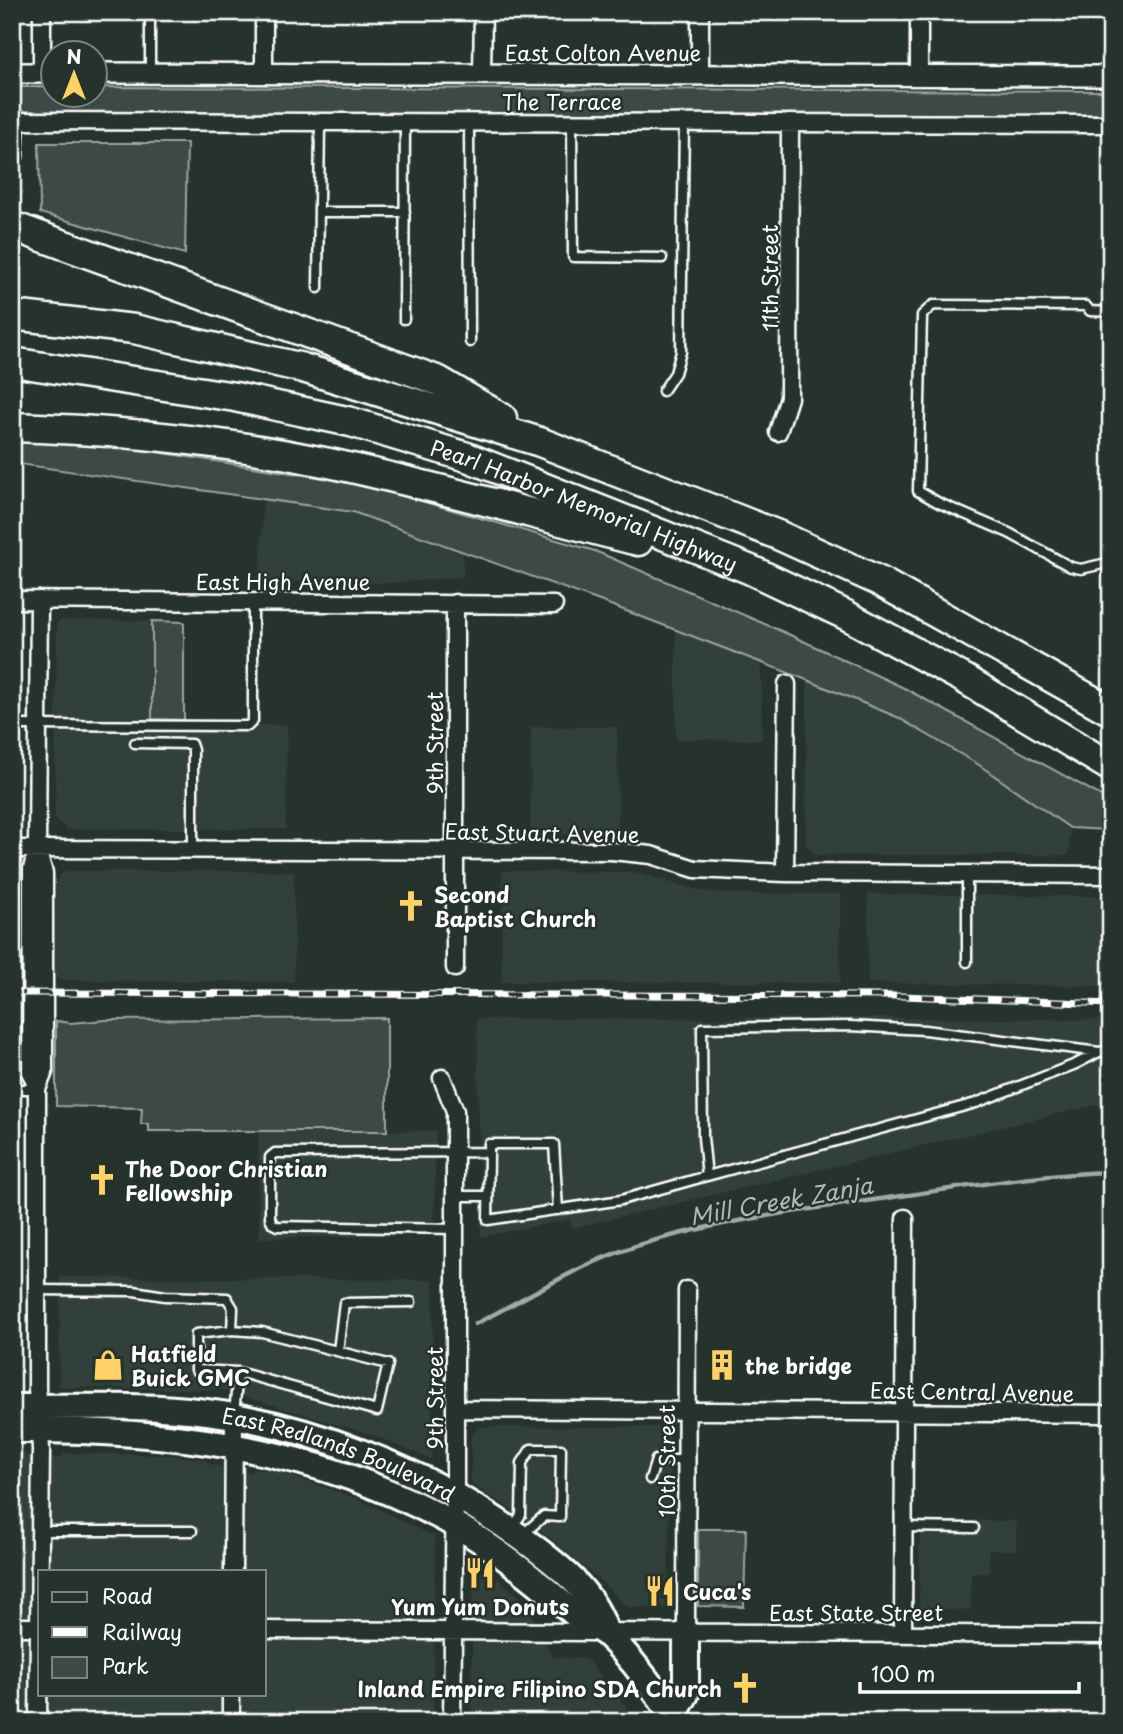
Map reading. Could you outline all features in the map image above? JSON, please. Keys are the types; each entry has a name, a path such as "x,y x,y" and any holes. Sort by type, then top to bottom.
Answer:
{"highway":[{"path":"12,226 439,381 540,442"},
{"name":"Pearl Harbor Memorial Highway","path":"12,315 134,329 303,368 540,442 778,535 879,581 1111,711"},
{"name":"Pearl Harbor Memorial Highway","path":"12,362 235,397 351,422 467,457 751,570 846,615 963,678 1111,767"},
{"path":"12,427 122,433 241,447 329,463 751,570"}],"main road":[{"name":"East Redlands Boulevard","path":"12,1407 39,1419 233,1445 289,1457 340,1473 390,1493 454,1524 534,1579 585,1622 606,1633"},
{"name":"East Redlands Boulevard","path":"12,1430 39,1419 153,1408 234,1417 292,1431 374,1458 455,1496 515,1533 545,1556 583,1589 602,1619 606,1633 675,1719"},
{"path":"675,1719 686,1694 686,1632"}],"street":[{"path":"42,12 44,38"},
{"path":"264,12 264,73"},
{"path":"482,74 483,12"},
{"path":"700,12 700,75"},
{"path":"919,12 919,76"},
{"path":"12,73 38,73"},
{"name":"East Colton Avenue","path":"108,73 1111,76"},
{"name":"The Terrace","path":"16,121 1111,124"},
{"name":"11th Street","path":"778,432 789,398 790,123"},
{"name":"East High Avenue","path":"12,600 554,605"},
{"path":"39,600 37,849 44,873 44,1072 37,1089 36,1290 40,1570"},
{"name":"9th Street","path":"455,603 455,968"},
{"path":"785,873 787,684"},
{"name":"East Stuart Avenue","path":"12,849 632,852 695,869 785,873 1111,875"},
{"name":"9th Street","path":"442,1078 455,1111 456,1153 452,1722"},
{"path":"903,1634 905,1218"},
{"name":"10th Street","path":"686,1632 687,1290"},
{"name":"East Central Avenue","path":"455,1409 1111,1414"},
{"path":"233,1570 234,1417"},
{"path":"12,1627 38,1627"},
{"name":"East State Street","path":"266,1630 1111,1635"},
{"path":"38,1722 39,1696"},
{"path":"231,1696 231,1722"}],"lane":[{"path":"150,12 150,73"},
{"path":"12,159 18,157 16,121"},
{"path":"318,288 320,122"},
{"path":"404,319 405,122"},
{"path":"469,122 470,342"},
{"path":"572,122 573,257 662,258"},
{"path":"663,391 675,373 681,352 684,123"},
{"path":"319,212 405,212"},
{"path":"1111,312 1090,311 1086,306 933,305 922,315 918,491 1009,533 1071,567 1081,569 1111,562"},
{"path":"12,725 247,726 253,721 253,602"},
{"path":"135,743 191,744 193,849"},
{"path":"967,874 967,962"},
{"path":"707,1176 702,1137 702,1028 850,1026 925,1030 1099,1052 1111,1050"},
{"path":"558,1210 554,1144 489,1144 488,1220 558,1210 621,1200 976,1103 1076,1064 1099,1052"},
{"path":"12,1089 37,1089"},
{"path":"456,1229 277,1226 270,1218 270,1157 275,1153 489,1153"},
{"path":"456,1196 488,1196"},
{"path":"36,1290 134,1291 165,1296 227,1298 233,1308 232,1330"},
{"path":"338,1352 344,1303 411,1302"},
{"path":"232,1330 262,1332 388,1364 376,1411 238,1372 196,1370 197,1334 232,1330"},
{"path":"234,1417 238,1372"},
{"path":"531,1449 561,1449 559,1517 544,1516 515,1533 522,1515 522,1463 531,1449"},
{"path":"650,1479 656,1460 687,1460"},
{"path":"904,1527 974,1528"},
{"path":"40,1531 192,1531"}],"shaded area":[{"path":"263,499 353,512 463,552 463,577 389,583 260,581"},
{"path":"61,620 152,621 153,719 247,720 260,725 287,725 286,829 67,829 59,823 55,817 57,623"},
{"path":"676,631 761,662 762,740 676,739"},
{"path":"807,680 897,717 931,735 1020,793 1070,828 1069,855 816,855 806,845"},
{"path":"531,727 617,727 618,835 530,834"},
{"path":"68,871 294,871 294,982 60,980 55,976 56,884 61,874"},
{"path":"502,871 629,872 701,891 730,894 840,894 840,983 502,982"},
{"path":"12,872 19,878 19,979 12,980"},
{"path":"868,894 1097,896 1103,899 1106,905 1105,986 868,983"},
{"path":"12,1017 19,1017 17,1377 12,1384"},
{"path":"477,1019 1105,1020 1104,1103 572,1228 570,1219 481,1237"},
{"path":"258,1131 436,1131 434,1235 259,1238"},
{"path":"60,1277 433,1280 432,1460 373,1435 222,1390 59,1387"},
{"path":"670,1427 668,1608 627,1607 537,1527 474,1485 471,1481 471,1436 477,1428"},
{"path":"12,1450 20,1450 26,1455 60,1458 64,1453 171,1455 205,1460 210,1464 250,1472 273,1470 356,1498 435,1537 433,1722 12,1722"},
{"path":"920,1520 1016,1521 1016,1550 989,1550 989,1573 971,1573 971,1610 919,1609"},
{"path":"475,1564 487,1570 524,1600 552,1657 586,1659 639,1722 471,1722"}],"green space":[{"path":"12,87 38,87 38,108 108,108 108,87 1111,91 1111,116 12,114"},
{"path":"39,143 187,143 185,254 40,213"},
{"path":"12,440 112,445 362,484 595,551 788,634 906,689 1107,799 1107,830 1070,828 979,765 897,717 608,604 353,512 12,463"},
{"path":"152,621 184,622 184,720 152,719"},
{"path":"387,1018 387,1131 149,1131 149,1124 141,1124 142,1108 56,1106 56,1021 71,1023 106,1020"},
{"path":"698,1529 746,1529 744,1607 698,1606"}],"waterway":[{"name":"Mill Creek Zanja","path":"475,1324 552,1282 612,1254 697,1230 795,1211 975,1185 1056,1175 1111,1172"}],"railway":[{"path":"12,993 902,996 1111,1004"}],"place":[{"name":"Second Baptist Church","path":"411,906"},
{"name":"The Door Christian Fellowship","path":"102,1180"},
{"name":"Hatfield Buick GMC","path":"108,1365"},
{"name":"the bridge","path":"722,1365"},
{"name":"Yum Yum Donuts","path":"480,1573"},
{"name":"Cuca's","path":"660,1591"},
{"name":"Inland Empire Filipino SDA Church","path":"745,1688"}]}
